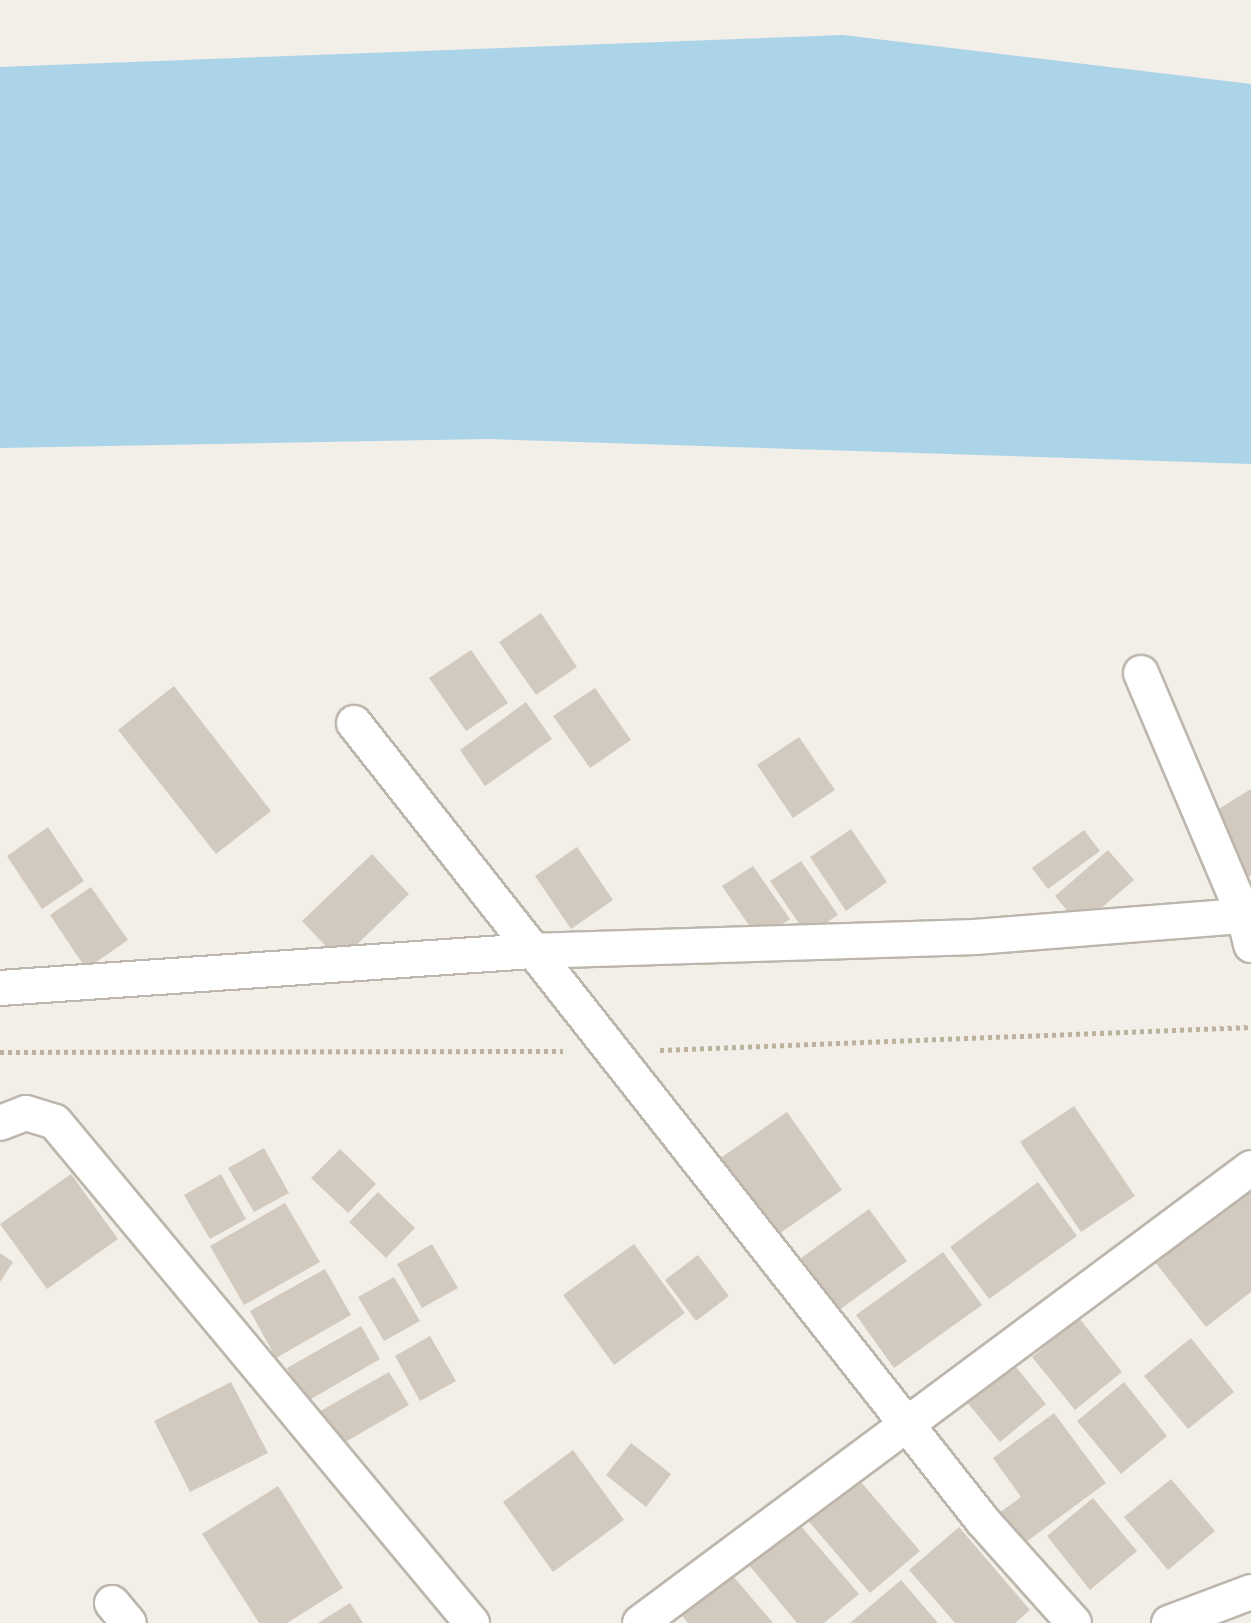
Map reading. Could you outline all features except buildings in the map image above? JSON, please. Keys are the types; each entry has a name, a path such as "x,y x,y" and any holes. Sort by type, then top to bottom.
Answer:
{"street":[{"path":"0,988 532,951 1247,930 1141,673"},
{"path":"354,723 904,1420 1074,1623"},
{"path":"0,1123 26,1113 55,1122 472,1623"},
{"path":"640,1623 904,1420 1251,1168"},
{"path":"1169,1623 1251,1592"}],"water":[{"path":"843,35 1251,84 1251,464 488,439 0,448 0,67"}]}
